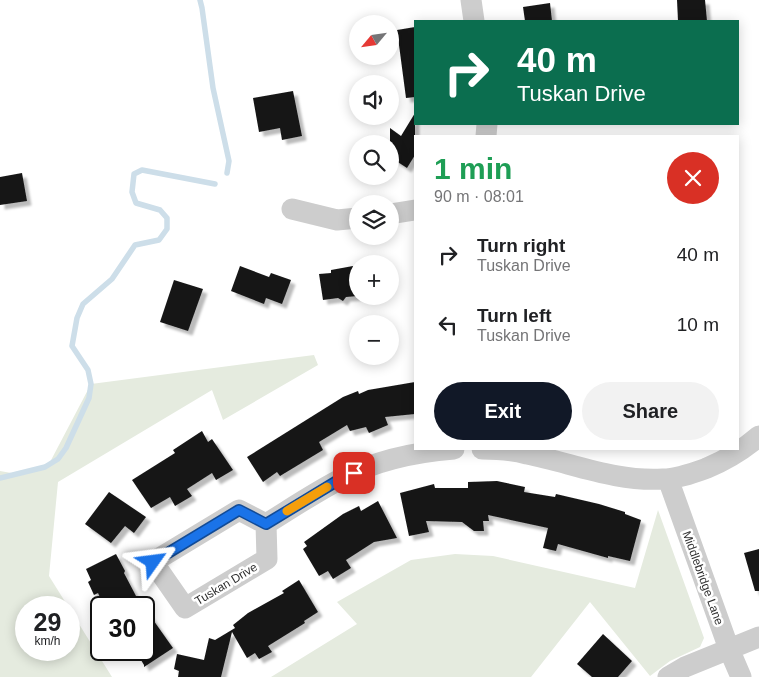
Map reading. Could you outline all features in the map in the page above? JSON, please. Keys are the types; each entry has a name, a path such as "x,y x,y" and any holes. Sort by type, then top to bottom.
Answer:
{"street":[{"path":"471,0 474,20"},
{"path":"292,209 337,220 349,219"},
{"path":"399,213 414,210"},
{"path":"491,450 527,454 604,474 668,479 695,473 723,462 759,436"},
{"path":"266,524 342,478 366,467 404,456 440,450"},
{"name":"Middlebridge Lane","path":"668,479 729,649 741,677"},
{"name":"Tuskan Drive","path":"239,510 266,524 267,559 185,608 153,562 239,510"},
{"path":"668,677 685,667 759,637"}],"shaded area":[{"path":"314,355 318,365 223,420 212,390 58,482 49,576 62,596 15,596 15,661 80,661 80,626 90,642 90,661 102,661 112,677 0,677 0,471 17,474 49,464 91,384"},
{"path":"658,510 704,638 700,647 670,661 650,676 590,602 531,677 271,677 357,624 337,602 411,560 455,554 493,556 635,588"}],"building":[{"path":"677,0 705,0 707,20 678,20"},
{"path":"550,3 552,20 525,20 523,7"},
{"path":"414,27 414,97 406,98 399,45 399,30"},
{"path":"293,91 302,136 282,140 280,128 259,132 253,98"},
{"path":"414,115 414,157 407,168 399,163 399,135 390,135 390,128 401,136"},
{"path":"22,173 27,201 0,205 0,177"},
{"path":"240,266 269,277 271,273 291,280 282,304 266,298 264,304 231,291"},
{"path":"349,267 349,297 346,297 343,301 338,298 323,300 319,274 331,273 331,270"},
{"path":"174,280 203,289 188,331 160,322"},
{"path":"414,382 414,414 385,417 388,425 369,433 366,427 350,431 347,425 319,442 323,450 280,476 277,472 263,482 247,457 343,397 358,391 359,394 368,390"},
{"path":"202,431 208,442 212,439 233,470 216,480 212,473 187,489 192,496 175,506 170,497 151,508 132,480 175,453 173,450"},
{"path":"497,481 525,487 524,492 555,497 556,494 599,504 625,512 625,514 641,520 630,561 608,556 608,558 558,544 556,551 543,548 548,528 488,515 489,521 483,521 484,531 474,531 462,522 426,521 429,532 409,536 400,493 434,484 435,488 468,488 468,482"},
{"path":"109,492 146,517 134,533 125,526 111,543 85,524"},
{"path":"378,501 397,538 374,542 346,560 351,568 333,579 328,571 319,576 303,549 307,546 304,542 343,514 359,506 361,511"},
{"path":"759,549 759,591 755,591 744,553"},
{"path":"116,554 136,596 99,596 98,593 94,595 88,582 91,580 86,569"},
{"path":"299,580 318,612 304,621 305,623 268,646 272,652 259,659 255,653 247,658 232,632 221,677 178,677 179,671 174,669 177,654 204,660 209,638 215,640 235,628 233,625 248,613 284,593 282,591"},
{"path":"155,623 173,648 155,660"},
{"path":"603,634 632,661 618,677 592,677 577,664"},
{"path":"142,661 153,661 144,667"}],"waterway":[{"path":"200,0 213,88 229,161 227,173"},
{"path":"0,478 45,467 58,459 66,448 89,398 91,384 88,370 72,346 77,318 83,304 112,279 135,245 159,240 167,229 167,218 160,210 136,203 132,192 134,174 142,170 215,184"}],"slow traffic":[{"path":"287,511 327,487"}],"route":[{"path":"153,562 239,510 266,524 342,478 354,473"}]}
